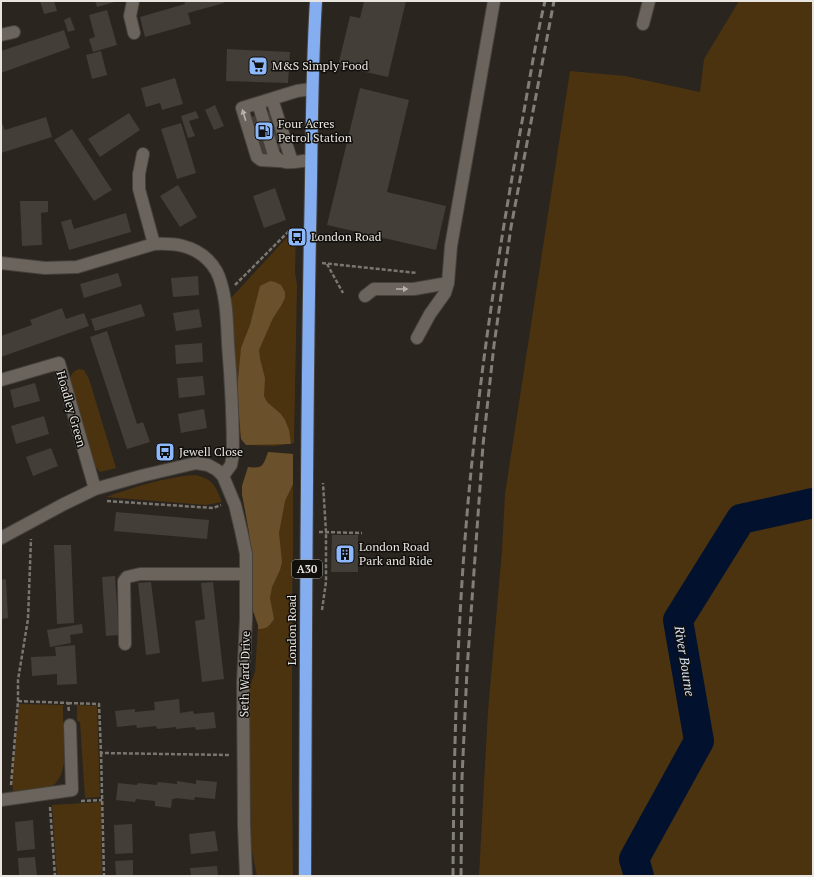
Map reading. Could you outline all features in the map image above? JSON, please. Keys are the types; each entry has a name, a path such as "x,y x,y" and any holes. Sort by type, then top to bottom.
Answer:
{"highway":[{"name":"London Road","path":"305,876 311,89 316,1"}],"street":[{"path":"133,1 130,16 134,33"},
{"path":"417,338 430,314 445,293 448,283 451,246 494,1"},
{"path":"643,24 649,1"},
{"path":"1,35 14,32"},
{"path":"311,89 302,90 242,108 257,157 261,160 279,161 284,163 311,160"},
{"path":"272,99 292,162"},
{"path":"258,104 274,155 279,161"},
{"path":"144,154 139,174 139,189 154,244"},
{"path":"1,263 45,268 77,267 154,244 179,245 190,248 201,254 215,269 221,282 225,297 233,455 231,465 222,476 217,470 208,465 196,463 141,476 95,489 31,521 1,538"},
{"path":"365,296 374,289 414,289 448,283"},
{"name":"Hoadley Green","path":"1,380 59,363 95,489"},
{"name":"Seth Ward Drive","path":"222,476 233,500 246,554 246,619 243,683 244,826 246,876"},
{"path":"125,644 124,581 127,577 140,574 246,574"},
{"path":"6,800 72,790 70,725"}],"path":[{"path":"225,297 289,231 300,229"},
{"path":"310,262 418,273"},
{"path":"327,264 343,293"},
{"path":"322,479 326,532 326,582"},
{"path":"95,489 102,501 213,508 233,500"},
{"path":"6,800 11,781 18,701 18,680 28,619 31,533 36,529 31,521"},
{"path":"307,532 362,533"},
{"path":"18,701 99,704 104,876"},
{"path":"68,703 70,725"},
{"path":"101,753 244,755"},
{"path":"49,793 55,876"}],"shaded area":[{"path":"739,1 813,1 813,876 479,876 488,711 502,551 505,494 570,71 625,76 700,92 704,59"},
{"path":"289,235 296,235 295,272 297,285 294,443 274,446 246,445 241,439 234,358 231,298"},
{"path":"270,281 281,285 285,292 285,298 273,318 259,350 265,378 264,396 267,402 281,414 285,420 289,430 291,444 246,445 241,439 237,391 241,348 250,325 260,286"},
{"path":"79,369 84,370 89,379 116,468 100,472 95,466 70,381 72,374"},
{"path":"268,452 293,454 293,876 257,876 251,846 248,692 255,672 258,625 252,608 253,579 251,554 242,486 248,467 267,469"},
{"path":"268,452 293,454 293,484 285,501 279,533 282,562 272,587 270,598 274,619 268,627 258,629 252,608 253,579 251,554 242,486 248,467 262,466"},
{"path":"195,475 210,481 213,484 222,502 206,505 106,497 161,480"},
{"path":"19,704 63,705 64,763 61,775 55,784 50,787 13,792 12,778"},
{"path":"77,705 97,706 100,797 85,798 80,722 77,721"},
{"path":"101,802 102,876 57,876 52,805"}],"building":[{"path":"40,1 54,1 57,11 44,14"},
{"path":"95,1 118,1 97,7"},
{"path":"184,1 223,1 224,3 188,13 191,24 145,37 140,17 185,4"},
{"path":"364,1 406,1 388,77 338,66 350,16 360,18"},
{"path":"107,10 117,45 93,52 89,39 95,37 89,15"},
{"path":"70,17 75,30 68,32 64,20"},
{"path":"64,30 70,48 1,73 1,51"},
{"name":"M&S Simply Food","path":"227,49 290,52 288,83 226,81"},
{"path":"101,51 107,75 92,79 86,55"},
{"path":"175,78 183,104 162,110 160,103 146,107 141,88"},
{"path":"360,88 409,100 387,192 446,206 436,250 327,225"},
{"path":"215,105 224,126 214,130 205,110"},
{"path":"279,109 290,146 251,157 240,120"},
{"path":"196,111 199,118 189,121 195,136 188,138 181,116"},
{"path":"129,113 140,130 100,157 88,139"},
{"path":"46,117 52,137 1,153 1,123 5,130"},
{"path":"181,123 196,173 177,179 161,129"},
{"path":"72,129 112,190 94,201 54,140"},
{"path":"178,185 197,217 180,227 160,196"},
{"path":"275,188 286,220 264,228 253,196"},
{"path":"20,201 48,201 48,212 41,213 42,245 22,246"},
{"path":"126,213 131,232 69,250 61,222 71,219 74,229"},
{"path":"118,273 122,286 84,298 80,284"},
{"path":"198,276 199,295 173,297 171,278"},
{"path":"141,304 145,316 95,331 91,319"},
{"path":"62,308 66,319 84,313 89,326 1,357 1,336 32,325 30,320"},
{"path":"199,309 202,327 176,331 173,313"},
{"path":"107,331 137,424 143,422 150,442 127,449 90,337"},
{"path":"202,343 203,362 176,364 175,345"},
{"path":"203,376 205,395 179,398 177,378"},
{"path":"35,383 40,401 14,408 10,390"},
{"path":"204,409 207,428 181,433 178,414"},
{"path":"44,416 49,434 16,444 11,426"},
{"path":"51,448 58,466 33,476 26,457"},
{"path":"116,512 209,520 207,539 114,531"},
{"name":"London Road Park and Ride","path":"332,535 358,535 358,572 331,572"},
{"path":"54,545 71,545 74,623 57,624"},
{"path":"115,576 119,635 106,636 102,577"},
{"path":"6,579 8,618 1,619 1,580"},
{"path":"151,582 160,653 146,655 138,583"},
{"path":"213,582 224,679 202,682 195,621 205,619 201,583"},
{"path":"82,624 83,633 70,635 71,643 50,647 47,630"},
{"path":"75,645 77,684 57,685 57,674 32,676 31,657 56,656 55,647"},
{"path":"179,699 180,713 193,711 194,714 214,712 216,728 196,730 195,727 157,729 156,726 137,728 136,725 117,727 115,711 135,709 135,712 155,710 154,702"},
{"path":"196,780 217,782 215,799 195,797 194,800 175,798 172,799 171,808 155,806 155,801 136,799 135,802 116,800 118,783 157,785 158,782 177,784 177,781 196,784"},
{"path":"33,820 35,849 17,851 15,822"},
{"path":"132,824 133,853 115,854 114,825"},
{"path":"215,831 218,851 191,854 189,834"},
{"path":"35,857 37,876 19,876 18,858"},
{"path":"133,860 133,876 116,876 115,861"},
{"path":"217,866 218,876 191,876 190,868"}],"waterway":[{"name":"River Bourne","path":"639,876 634,859 699,741 678,620 741,519 813,503"}],"railway":[{"path":"453,876 454,767 458,659 464,551 474,443 483,364 501,245 532,64 545,1"},
{"path":"461,876 462,778 467,670 483,445 494,345 511,227 554,1"}],"place":[{"name":"M&S Simply Food","path":"258,66"},
{"name":"Four Acres Petrol Station","path":"264,131"},
{"name":"London Road","path":"297,237"},
{"name":"Jewell Close","path":"165,452"},
{"name":"London Road Park and Ride","path":"345,554"}]}
